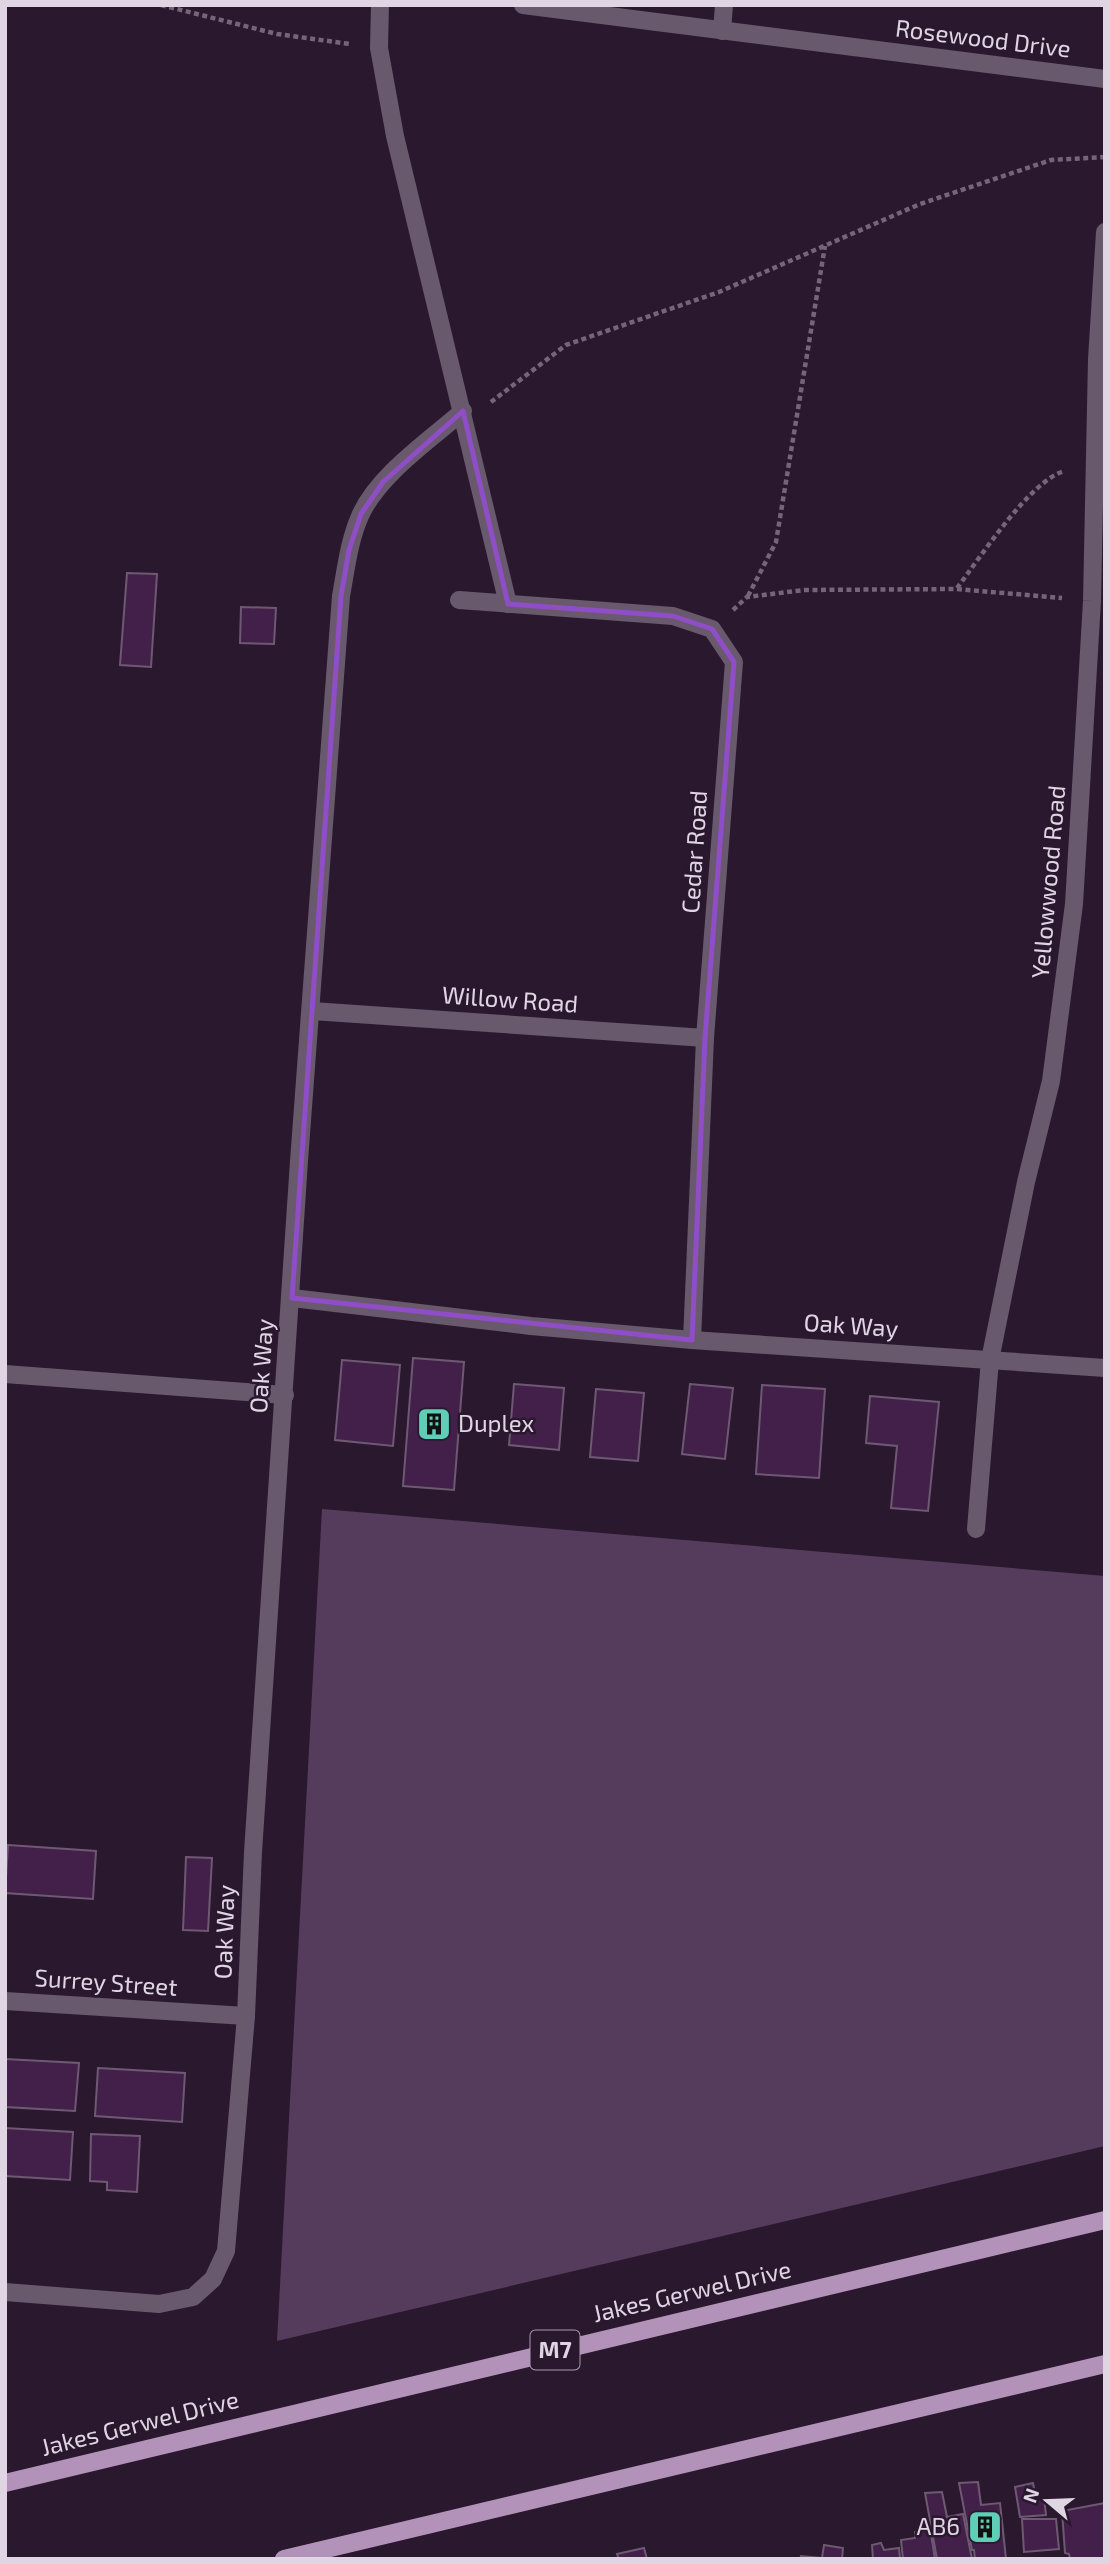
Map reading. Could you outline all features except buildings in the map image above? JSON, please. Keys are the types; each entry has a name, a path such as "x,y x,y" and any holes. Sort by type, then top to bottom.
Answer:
{"main road":[{"name":"Jakes Gerwel Drive","path":"5,2483 195,2435 1105,2220"},
{"path":"284,2559 1105,2364"}],"street":[{"path":"380,5 379,48 395,136 508,604"},
{"name":"Rosewood Drive","path":"523,5 1105,79"},
{"path":"722,31 724,5"},
{"name":"Yellowwood Road","path":"976,1529 990,1360 1026,1182 1051,1081 1074,904 1100,464 1097,359 1105,232"},
{"path":"292,1298 299,1161 341,596 349,550 361,514 383,482 463,411"},
{"path":"459,600 673,616 712,629"},
{"name":"Cedar Road","path":"692,1340 705,1038 734,662 712,629"},
{"name":"Willow Road","path":"312,1012 705,1038"},
{"name":"Oak Way","path":"5,2292 159,2304 193,2297 213,2279 226,2251 246,2016 253,1852 292,1298 531,1326 692,1340 1105,1368"},
{"path":"5,1374 285,1395"},
{"name":"Surrey Street","path":"5,2001 246,2016"}],"path":[{"path":"161,5 277,34 379,48"},
{"path":"463,411 482,408 566,345 719,292 920,204 1051,160 1105,156"},
{"path":"712,629 747,597 776,542 825,246"},
{"path":"956,589 1031,494 1054,474 1100,464"},
{"path":"747,597 804,590 956,589 1092,601"}],"highlighted area":[{"path":"463,411 508,604 673,616 712,629 734,662 705,1038 692,1340 292,1298 341,596 349,550 361,514 383,482"}],"shaded area":[{"path":"322,1509 1105,1576 1105,2146 277,2341"}],"place":[{"name":"Duplex","path":"434,1424"},
{"name":"AB6","path":"985,2527"}]}
